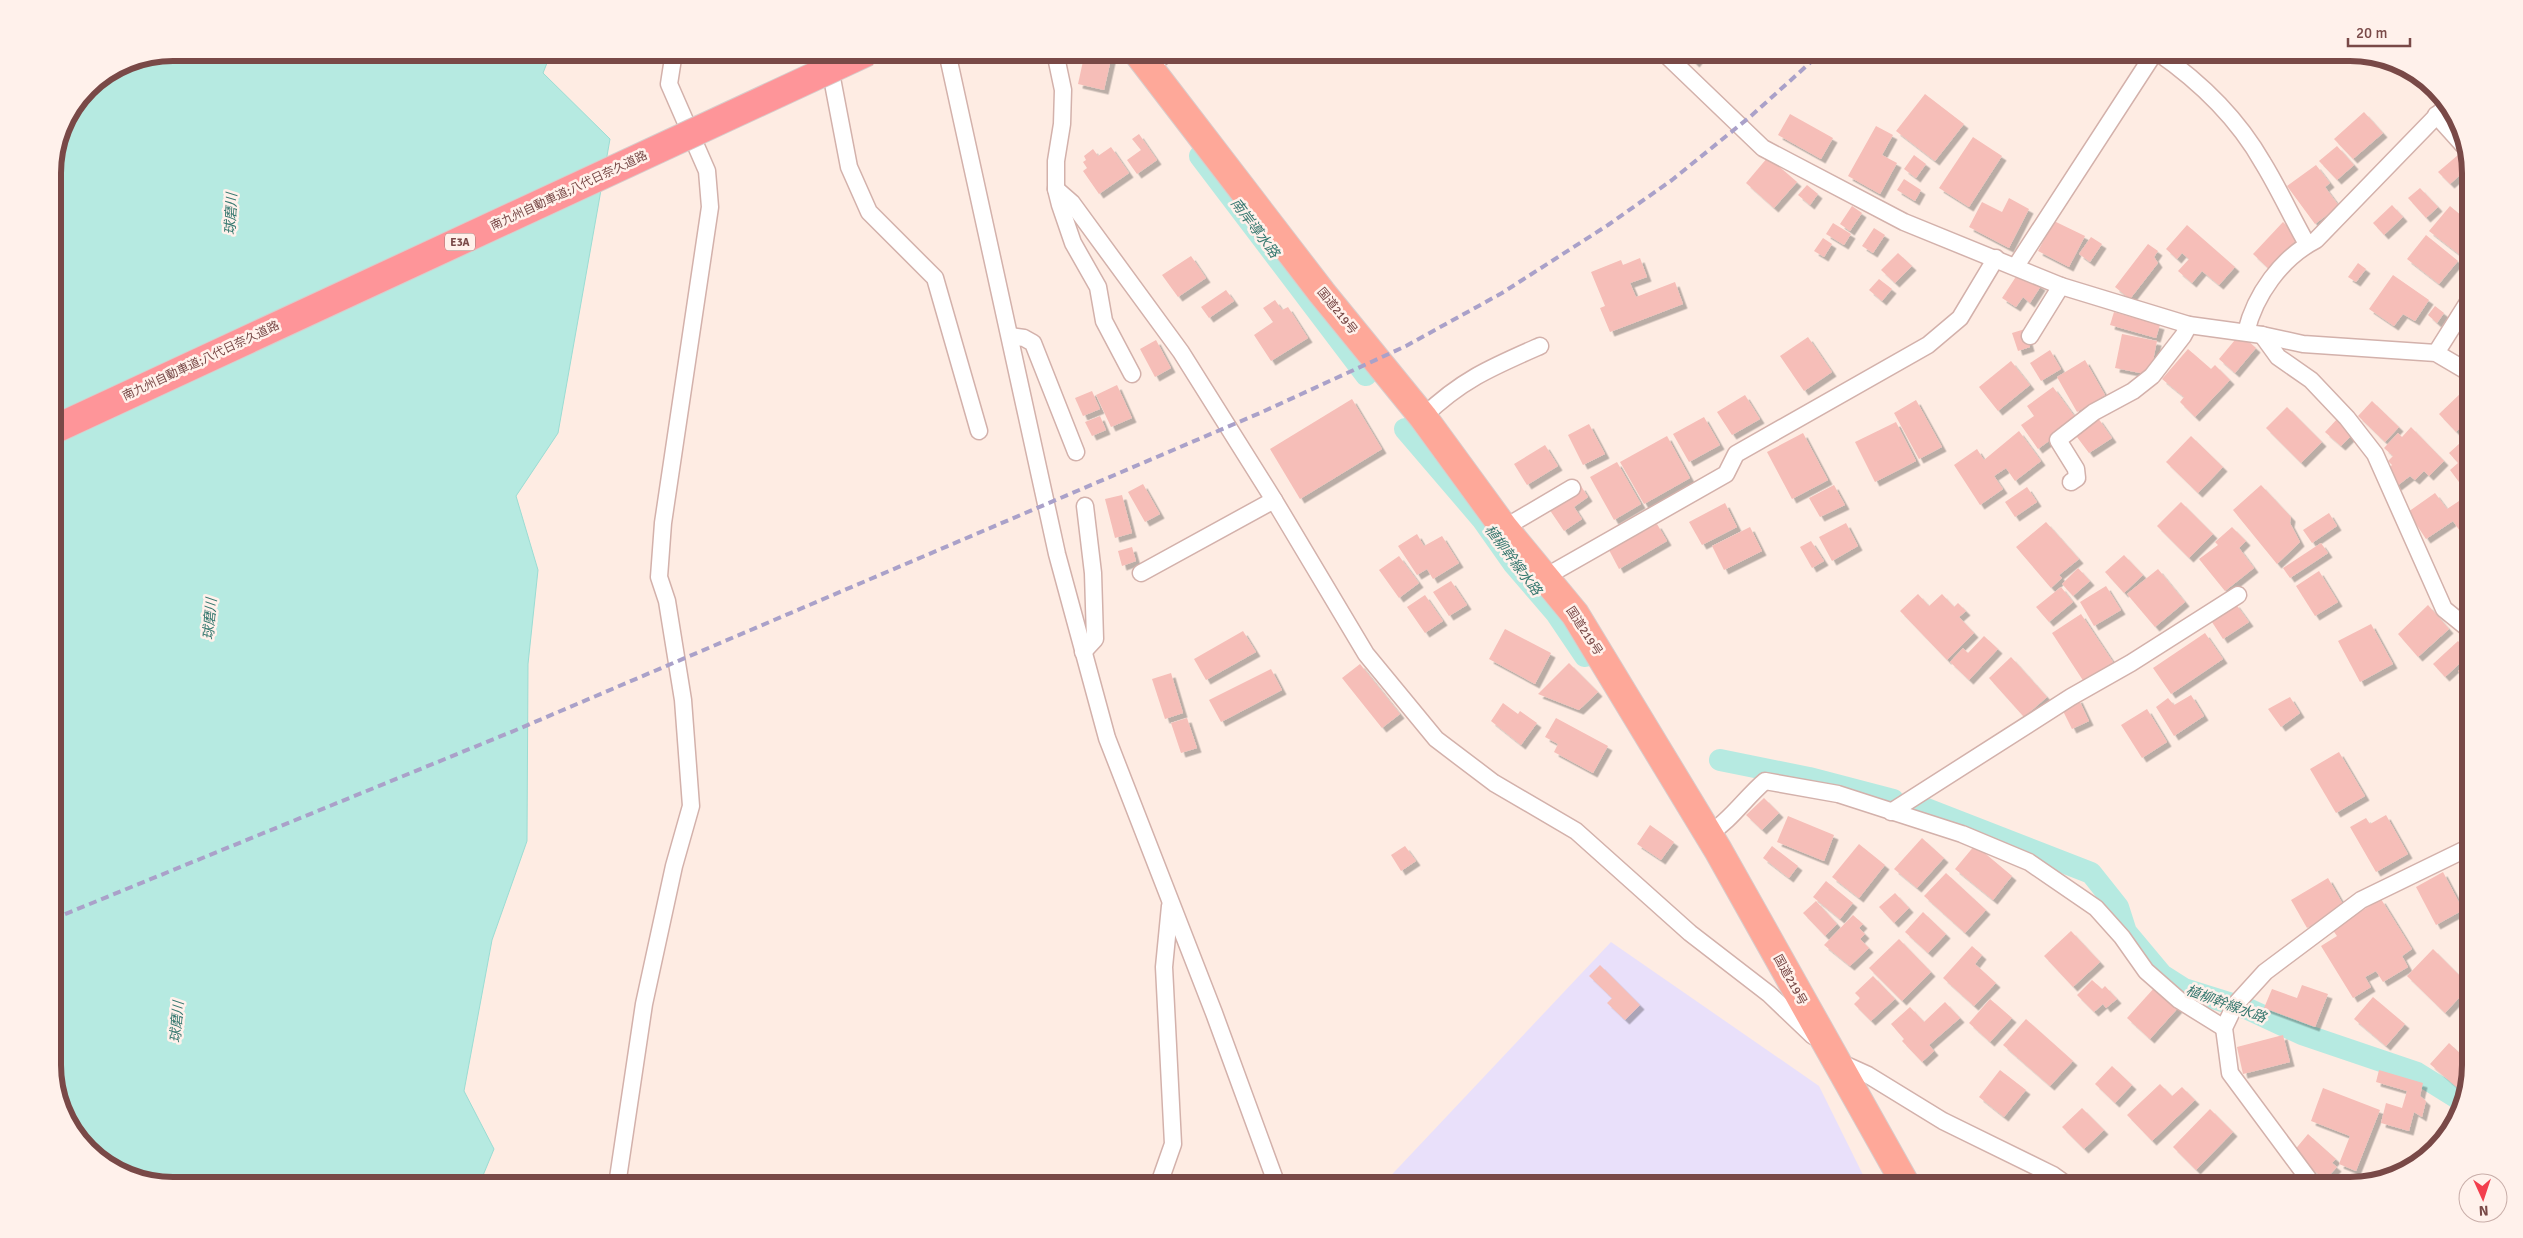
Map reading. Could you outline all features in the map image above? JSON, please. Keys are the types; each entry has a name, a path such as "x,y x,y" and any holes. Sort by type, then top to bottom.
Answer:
{"highway":[{"name":"南九州自動車道;八代日奈久道路","path":"61,426 848,61"},
{"name":"国道219号","path":"1154,61 1322,293 1423,418 1504,528 1575,614 1709,834 1834,1060 1857,1095 1901,1177"}],"street":[{"path":"618,1177 644,1004 674,866 691,806 683,700 667,601 659,577 663,523 710,207 707,171 669,84 673,61"},
{"path":"829,61 849,167 869,212 935,278 979,431"},
{"path":"949,61 1057,554 1107,738 1274,1177"},
{"path":"1057,61 1062,90 1056,189 1073,243 1098,288 1104,321 1132,374"},
{"path":"1672,61 1763,148 1904,222 2016,266 2061,286 2189,325 2254,334 2303,344 2436,352 2462,368"},
{"path":"2016,266 2150,61"},
{"path":"2170,61 2184,70 2232,119 2263,161 2307,244"},
{"path":"2254,334 2258,297 2272,277 2307,244 2316,240 2442,109"},
{"path":"1056,189 1072,203 1181,352 1274,500 1366,654 1436,739 1494,783 1576,831 1690,933 1787,1010 1834,1060 1868,1075 1943,1121 2056,1177"},
{"path":"1544,577 1726,474 1736,454 1928,346 1960,318 1996,258"},
{"path":"2030,336 2061,286"},
{"path":"2436,352 2462,311"},
{"path":"2071,482 2077,478 2076,469 2058,440 2094,412 2133,392 2152,376 2183,336 2189,325"},
{"path":"2254,334 2278,357 2311,380 2347,418 2375,454 2444,609 2462,624"},
{"path":"1010,336 1024,338 1033,343 1076,452"},
{"path":"1423,418 1441,399 1477,374 1540,346"},
{"path":"1504,528 1572,488"},
{"path":"1141,573 1274,500"},
{"path":"1083,652 1095,639 1093,573 1085,506"},
{"path":"1891,812 2071,697 2131,663 2238,595"},
{"path":"1709,834 1725,824 1748,796 1765,781 1838,794 1962,834 2029,862 2096,908 2122,937 2146,971 2179,1000 2224,1028"},
{"path":"2306,1177 2230,1073 2224,1028 2235,1005 2265,972 2354,906 2462,851"},
{"path":"1161,1177 1173,1144 1164,967 1170,901"}],"shaded area":[{"path":"1611,942 1819,1086 1864,1177 1390,1177"}],"water":[{"name":"球磨川","path":"166,61 548,61 543,73 610,139 558,433 516,496 538,570 528,664 527,841 492,940 464,1091 494,1149 482,1177 158,1176 137,1171 123,1165 99,1149 80,1127 67,1101 61,1072 61,166 67,137 84,105 99,89 111,80 137,67"}],"building":[{"path":"1083,61 1111,61 1104,90 1078,84"},
{"path":"1925,94 1964,124 1935,161 1896,131"},
{"path":"2364,112 2383,133 2353,159 2334,139"},
{"path":"1790,114 1833,138 1821,159 1778,135"},
{"path":"1876,126 1893,135 1882,155 1897,163 1880,194 1848,176"},
{"path":"1139,134 1157,160 1137,174 1127,160 1141,150 1132,139"},
{"path":"1973,137 2002,156 1969,207 1939,188"},
{"path":"2337,146 2354,165 2337,180 2319,161"},
{"path":"1111,147 1129,173 1099,194 1083,171 1087,168 1083,162 1086,160 1084,156 1093,149 1098,156"},
{"path":"1914,155 1926,164 1916,178 1904,169"},
{"path":"2458,155 2461,158 2462,173 2450,184 2438,172"},
{"path":"1768,157 1797,182 1774,208 1746,183"},
{"path":"2316,165 2330,183 2325,187 2339,206 2315,224 2287,186"},
{"path":"1904,179 1921,190 1915,201 1897,190"},
{"path":"1807,185 1818,194 1810,205 1798,195"},
{"path":"2420,188 2438,207 2426,218 2408,198"},
{"path":"2009,198 2029,209 2009,248 1969,227 1982,202 2002,212"},
{"path":"2392,205 2403,217 2384,235 2373,223"},
{"path":"1852,206 1862,213 1850,231 1840,224"},
{"path":"2450,206 2462,216 2462,252 2460,255 2429,231"},
{"path":"2054,221 2085,236 2069,267 2038,251"},
{"path":"2283,222 2299,237 2269,269 2253,254"},
{"path":"1833,223 1851,234 1844,245 1826,234"},
{"path":"2187,225 2235,267 2219,285 2202,271 2192,283 2178,271 2189,259 2182,253 2177,259 2166,249"},
{"path":"1874,228 1885,235 1873,253 1862,246"},
{"path":"2426,235 2458,261 2439,284 2407,259"},
{"path":"2091,237 2102,244 2090,262 2079,254"},
{"path":"1823,238 1832,244 1824,257 1814,251"},
{"path":"2148,244 2158,251 2154,257 2158,263 2130,299 2115,287"},
{"path":"1898,253 1912,266 1895,283 1881,270"},
{"path":"1191,256 1206,278 1178,297 1162,275"},
{"path":"1640,258 1647,277 1630,283 1636,297 1675,282 1683,304 1610,332 1600,308 1605,306 1591,272 1621,260 1623,265"},
{"path":"2358,263 2366,269 2356,282 2348,277"},
{"path":"2019,272 2041,286 2030,303 2023,297 2016,307 2002,298"},
{"path":"2393,275 2429,300 2415,321 2403,314 2394,326 2369,309"},
{"path":"1879,279 1892,289 1882,301 1869,290"},
{"path":"1226,290 1234,301 1209,318 1201,307"},
{"path":"1275,300 1282,310 1288,307 1308,338 1271,361 1254,335 1273,322 1263,308"},
{"path":"2435,306 2444,313 2437,323 2428,315"},
{"path":"2114,312 2160,325 2156,338 2110,325"},
{"path":"2025,329 2030,347 2018,351 2012,333"},
{"path":"2122,334 2157,341 2150,375 2115,368"},
{"path":"2240,334 2256,348 2235,373 2219,359"},
{"path":"1808,337 1832,372 1804,391 1780,356"},
{"path":"1156,340 1171,368 1155,377 1140,349"},
{"path":"2188,349 2211,369 2215,365 2230,380 2195,417 2180,402 2184,397 2162,379"},
{"path":"2050,350 2061,369 2041,381 2030,363"},
{"path":"2085,360 2105,395 2077,412 2057,377"},
{"path":"2011,361 2030,385 1998,411 1979,387"},
{"path":"1117,385 1132,418 1111,427 1096,395"},
{"path":"2053,387 2075,417 2055,432 2057,435 2038,449 2021,425 2034,416 2027,406"},
{"path":"1092,391 1100,409 1083,416 1075,398"},
{"path":"2462,392 2462,426 2456,432 2439,414"},
{"path":"1745,395 1760,419 1732,435 1717,412"},
{"path":"1352,399 1382,449 1300,499 1270,449"},
{"path":"1916,400 1942,447 1919,459 1894,413"},
{"path":"2372,401 2399,427 2385,442 2358,416"},
{"path":"2287,407 2322,442 2301,463 2266,428"},
{"path":"1100,416 1106,430 1092,436 1085,422"},
{"path":"1704,417 1720,445 1689,462 1673,434"},
{"path":"2339,417 2355,432 2341,446 2325,432"},
{"path":"2098,418 2112,438 2089,453 2074,433"},
{"path":"1896,422 1916,461 1875,482 1855,442"},
{"path":"1589,424 1605,454 1583,465 1568,435"},
{"path":"2411,427 2444,461 2429,476 2424,471 2415,480 2410,476 2397,486 2384,473 2392,465 2388,461 2393,456 2384,448 2398,433 2402,437"},
{"path":"2019,431 2041,461 2015,481 2006,468 1994,476 2003,489 1980,505 1954,465 1977,449 1984,460"},
{"path":"1803,433 1828,480 1792,499 1767,452"},
{"path":"1667,436 1690,478 1644,504 1620,462"},
{"path":"2191,436 2223,467 2198,493 2166,462"},
{"path":"2462,441 2462,486 2450,470 2458,463 2449,453"},
{"path":"1545,445 1558,466 1527,485 1514,464"},
{"path":"1617,462 1641,504 1614,520 1590,477"},
{"path":"1143,484 1160,514 1145,522 1128,492"},
{"path":"1834,485 1845,505 1820,517 1809,498"},
{"path":"2261,485 2291,517 2290,523 2300,542 2277,564 2233,510"},
{"path":"1581,486 1588,497 1574,507 1582,519 1564,531 1547,506"},
{"path":"2027,487 2037,502 2015,517 2005,502"},
{"path":"2435,493 2447,509 2462,499 2462,534 2453,521 2426,539 2408,512"},
{"path":"1122,495 1132,533 1115,538 1105,499"},
{"path":"2181,502 2213,534 2189,558 2157,526"},
{"path":"1725,503 1737,527 1702,545 1689,522"},
{"path":"2329,513 2337,526 2312,543 2303,530"},
{"path":"2046,522 2079,559 2059,575 2062,578 2051,588 2016,547"},
{"path":"1846,523 1858,546 1832,561 1819,537"},
{"path":"1657,524 1667,541 1619,569 1609,550"},
{"path":"1750,527 1762,551 1724,570 1712,546"},
{"path":"2232,527 2246,541 2239,548 2254,568 2225,591 2199,559 2218,545 2215,542"},
{"path":"1417,534 1424,546 1442,536 1459,563 1433,579 1427,569 1417,575 1398,546"},
{"path":"1811,541 1824,561 1812,568 1800,547"},
{"path":"2321,543 2328,553 2290,578 2283,568"},
{"path":"1132,547 1136,561 1122,566 1118,551"},
{"path":"2124,555 2143,575 2124,593 2105,572"},
{"path":"1399,556 1419,583 1399,598 1379,570"},
{"path":"2078,568 2090,581 2073,596 2062,584"},
{"path":"2158,569 2185,602 2155,627 2127,594"},
{"path":"2319,571 2338,602 2315,616 2296,586"},
{"path":"1451,581 1467,605 1449,616 1433,592"},
{"path":"2106,586 2121,610 2094,626 2080,602"},
{"path":"2061,587 2073,602 2049,622 2036,607"},
{"path":"1918,594 1929,606 1942,594 1954,607 1958,603 1966,611 1959,617 1974,633 1947,660 1900,611"},
{"path":"1425,595 1443,621 1425,633 1407,607"},
{"path":"2235,603 2249,622 2223,639 2210,619"},
{"path":"2428,605 2449,629 2418,657 2398,634"},
{"path":"2081,614 2113,662 2084,682 2052,633"},
{"path":"2371,624 2393,664 2360,682 2338,641"},
{"path":"1505,629 1551,653 1535,684 1489,659"},
{"path":"1243,631 1256,652 1206,680 1194,659"},
{"path":"2205,633 2223,659 2171,694 2153,668"},
{"path":"1984,636 1998,649 1969,680 1950,662 1963,648 1968,653"},
{"path":"2458,641 2462,645 2462,661 2445,677 2433,664"},
{"path":"2011,657 2047,697 2024,717 1989,678"},
{"path":"1569,663 1598,692 1579,710 1538,694"},
{"path":"1360,664 1400,714 1382,728 1342,678"},
{"path":"2462,667 2462,676 2458,671"},
{"path":"1271,669 1282,690 1221,722 1209,700"},
{"path":"1171,673 1183,713 1165,719 1152,679"},
{"path":"2191,695 2204,716 2174,736 2156,707 2168,698 2174,705"},
{"path":"2290,697 2300,713 2281,727 2268,709"},
{"path":"2078,698 2089,721 2072,729 2061,707"},
{"path":"1503,703 1518,714 1520,711 1537,723 1521,745 1491,721"},
{"path":"2147,709 2167,742 2142,758 2121,725"},
{"path":"1187,718 1197,748 1181,753 1171,723"},
{"path":"1556,718 1608,746 1593,773 1554,752 1558,744 1545,737"},
{"path":"2339,752 2365,796 2336,813 2310,769"},
{"path":"1764,798 1779,813 1762,830 1746,815"},
{"path":"2386,815 2408,854 2376,872 2350,827 2366,818 2370,824"},
{"path":"1788,816 1834,835 1824,861 1777,842"},
{"path":"1650,825 1674,842 1661,860 1637,844"},
{"path":"1922,838 1944,858 1917,888 1894,869"},
{"path":"1859,844 1885,865 1859,898 1832,877"},
{"path":"1975,845 2012,876 1993,900 1955,869"},
{"path":"1405,846 1416,861 1401,871 1391,855"},
{"path":"1772,846 1798,866 1789,878 1763,858"},
{"path":"2443,872 2462,911 2436,925 2416,887"},
{"path":"1946,873 1986,910 1965,933 1924,896"},
{"path":"2328,878 2344,906 2307,928 2291,900"},
{"path":"1826,881 1853,903 1840,919 1813,897"},
{"path":"1895,893 1909,908 1894,923 1879,907"},
{"path":"2381,899 2412,949 2402,956 2408,967 2383,982 2376,971 2365,977 2371,987 2353,998 2321,946 2337,936 2332,929"},
{"path":"1816,901 1837,924 1825,936 1803,913"},
{"path":"1923,912 1946,934 1928,953 1905,932"},
{"path":"1853,915 1863,924 1859,928 1865,934 1860,939 1869,948 1850,966 1824,945"},
{"path":"2071,931 2100,962 2073,987 2044,956"},
{"path":"1899,939 1931,972 1902,1001 1869,968"},
{"path":"1972,946 1982,955 1975,964 1996,983 1974,1006 1943,978"},
{"path":"2433,949 2462,978 2462,995 2445,1013 2407,976"},
{"path":"1600,965 1640,1005 1625,1020 1607,1003 1612,998 1589,976"},
{"path":"1873,976 1895,999 1871,1021 1854,1004 1860,998 1855,993"},
{"path":"2092,980 2102,989 2105,986 2117,999 2106,1008 2103,1004 2094,1012 2077,995"},
{"path":"2302,985 2328,994 2315,1027 2264,1008 2272,989 2297,998"},
{"path":"2155,987 2178,1008 2150,1039 2127,1018"},
{"path":"2373,997 2405,1024 2386,1046 2354,1019"},
{"path":"1990,999 2012,1018 1990,1042 1969,1023"},
{"path":"1945,1002 1960,1018 1929,1045 1934,1051 1922,1062 1902,1041 1904,1039 1891,1024 1910,1007 1924,1022"},
{"path":"2026,1019 2073,1061 2050,1086 2003,1045"},
{"path":"2283,1035 2290,1062 2243,1074 2237,1047"},
{"path":"2449,1043 2462,1055 2459,1089 2430,1064"},
{"path":"2112,1066 2132,1085 2115,1103 2095,1084"},
{"path":"2000,1070 2026,1090 2004,1117 1979,1097"},
{"path":"2379,1070 2423,1083 2420,1096 2426,1101 2422,1117 2414,1112 2409,1131 2381,1123 2386,1103 2402,1108 2407,1091 2376,1082"},
{"path":"2160,1084 2172,1096 2182,1087 2195,1100 2152,1141 2127,1115"},
{"path":"2323,1088 2380,1110 2356,1171 2339,1164 2350,1136 2311,1121"},
{"path":"2082,1108 2104,1130 2084,1149 2062,1127"},
{"path":"2210,1109 2233,1132 2196,1170 2173,1147"},
{"path":"2308,1134 2336,1159 2332,1163 2337,1167 2328,1177 2322,1177 2293,1152"}],"waterway":[{"name":"南岸導水路","path":"1200,156 1366,375"},
{"name":"植柳幹線水路","path":"1405,429 1482,519 1513,563 1556,613 1585,656"},
{"name":"植柳幹線水路","path":"1720,760 1809,778 1893,800"},
{"name":"植柳幹線水路","path":"1924,808 2091,873 2118,907 2126,932 2162,975 2184,989 2248,1009 2302,1034 2417,1073 2457,1098"}],"railway":[{"path":"61,916 516,730 1260,413 1406,346 1502,293 1608,225 1672,180 1751,116 1812,61"}]}
